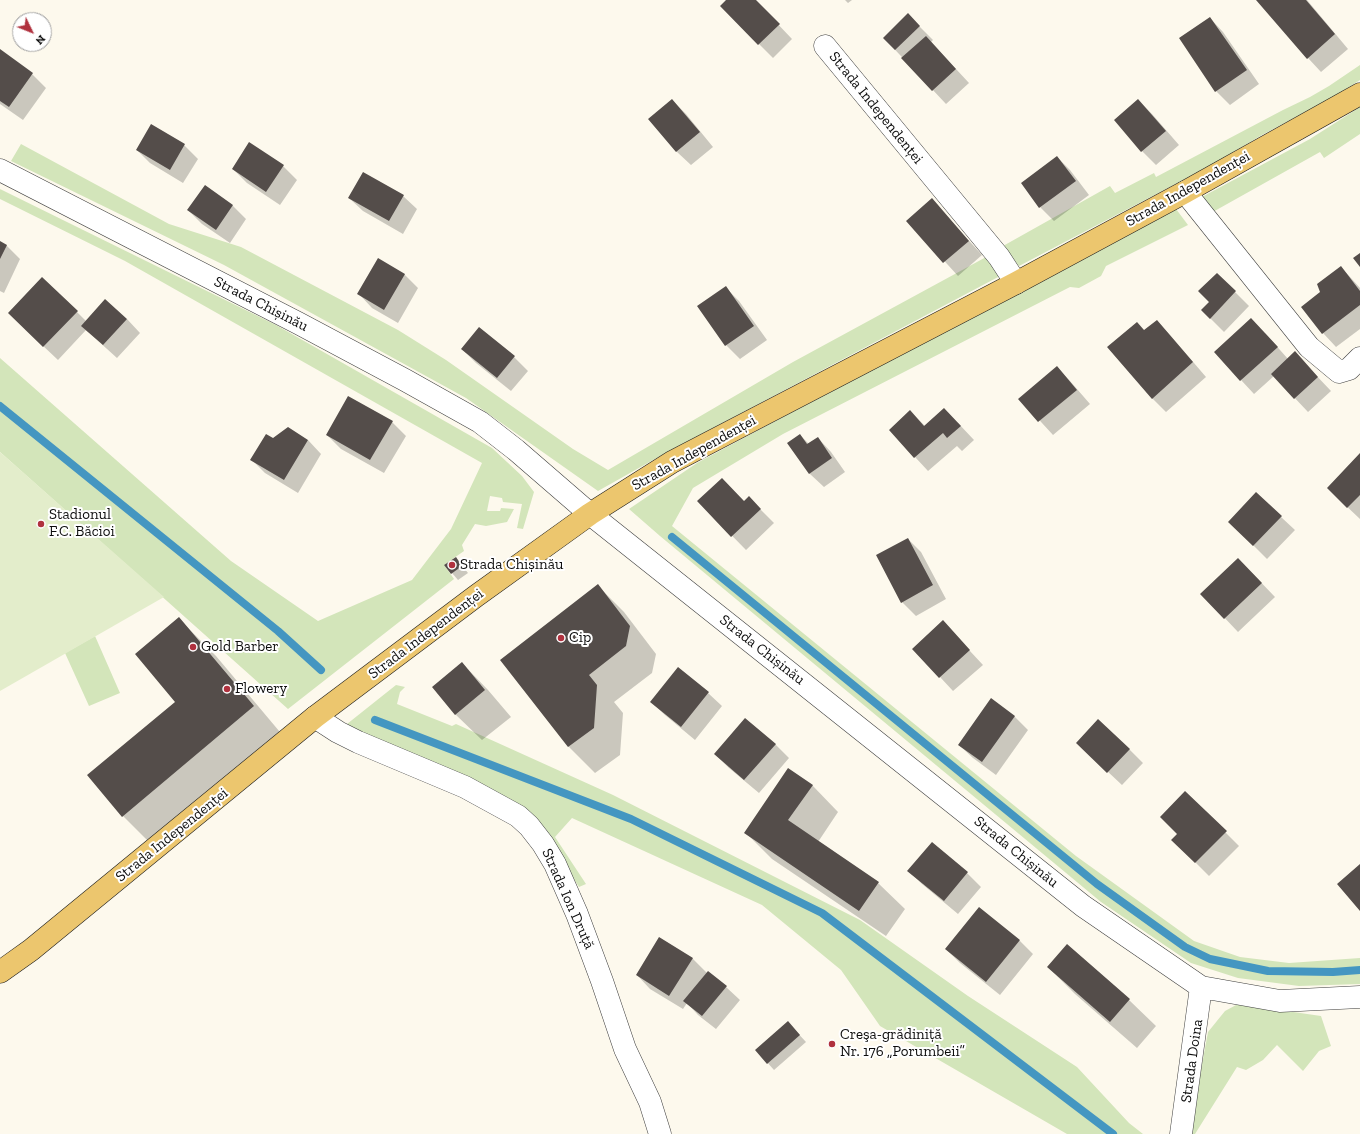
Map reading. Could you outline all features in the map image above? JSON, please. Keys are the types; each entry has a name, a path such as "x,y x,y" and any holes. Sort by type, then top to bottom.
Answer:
{"main road":[{"name":"Strada Independenței","path":"0,972 31,950 315,717 476,596 590,514 672,462 1016,283 1185,192 1360,94"}],"street":[{"name":"Strada Independenței","path":"825,46 999,257 1016,283"},
{"name":"Strada Chișinău","path":"0,170 298,323 480,422 516,450 590,514 1083,906 1202,987 1280,1000 1360,997"},
{"path":"1185,192 1309,347 1339,372 1349,369 1360,358"},
{"name":"Strada Ion Druță","path":"315,717 338,732 358,742 465,787 518,816 530,826 555,864 577,914 625,1049 650,1102 660,1134"},
{"name":"Strada Doina","path":"1181,1134 1202,987"}],"green space":[{"path":"1360,65 1360,80 1335,96 1262,135 1206,168 1019,266 1003,246 1110,186 1115,193 1154,173 1156,177 1310,97"},
{"path":"1360,107 1360,134 1324,158 1320,152 1211,213 1200,198 1310,139"},
{"path":"21,144 169,224 241,247 398,330 446,360 573,449 608,470 793,362 988,256 1000,276 662,455 598,491 466,398 224,265 11,161"},
{"path":"0,189 276,325 492,448 522,476 534,492 523,529 517,528 522,504 503,502 502,498 490,496 487,511 500,511 501,508 514,509 507,522 486,526 475,524 462,545 464,551 444,565 454,579 288,709 0,452 0,358 231,561 318,621 412,580 451,529 482,463 125,261 0,199"},
{"path":"1176,209 1188,225 1106,266 1101,276 1079,288 1070,287 783,434 693,488 672,526 1076,856 1194,941 1240,957 1289,963 1360,958 1360,984 1299,986 1238,978 1191,963 1101,902 629,509 697,463"},
{"name":"Stadionul F.C. Băcioi","path":"0,452 164,597 0,691"},
{"path":"95,636 120,693 89,706 65,653"},
{"path":"396,685 405,687 400,692 397,704 452,726 456,724 613,795 860,920 968,996 1077,1067 1129,1123 1143,1134 1067,1134 880,1026 841,970 762,905 572,818 555,837 586,884 579,887 545,834 356,731 347,724"},
{"path":"1238,1004 1321,1016 1331,1046 1319,1051 1303,1071 1277,1045 1263,1060 1246,1070 1237,1067 1195,1134 1189,1134 1208,1032 1225,1011"}],"building":[{"path":"726,0 756,0 780,24 758,45 720,6"},
{"path":"1256,0 1306,0 1335,34 1307,59"},
{"path":"908,13 920,26 895,50 883,38"},
{"path":"1210,17 1247,70 1215,92 1179,38"},
{"path":"926,36 956,69 932,91 901,58"},
{"path":"0,49 33,73 9,107 0,101"},
{"path":"672,99 700,132 676,152 648,119"},
{"path":"1138,99 1166,131 1141,152 1114,120"},
{"path":"151,124 185,144 170,170 136,150"},
{"path":"249,142 284,165 266,192 232,169"},
{"path":"1057,156 1076,181 1039,208 1021,183"},
{"path":"363,172 404,195 389,221 348,198"},
{"path":"205,185 233,205 216,230 187,210"},
{"path":"932,198 969,241 943,263 906,221"},
{"path":"0,241 7,245 0,259"},
{"path":"1360,253 1360,267 1353,258"},
{"path":"378,258 405,274 384,310 357,294"},
{"path":"1341,266 1360,291 1360,305 1322,334 1301,307 1320,292 1317,284"},
{"path":"1217,273 1236,291 1210,319 1201,310 1209,302 1198,291"},
{"path":"42,277 78,311 43,347 8,313"},
{"path":"726,286 754,326 725,346 697,306"},
{"path":"105,299 127,319 103,345 81,326"},
{"path":"1251,318 1278,347 1240,381 1214,352"},
{"path":"1157,320 1193,362 1152,399 1107,347 1137,322 1144,330"},
{"path":"479,327 515,356 497,378 461,349"},
{"path":"1295,351 1318,377 1294,399 1271,374"},
{"path":"1057,366 1077,390 1038,422 1018,399"},
{"path":"348,396 393,421 370,460 326,435"},
{"path":"944,408 961,426 947,438 943,433 914,458 889,430 910,410 924,426"},
{"path":"288,427 308,440 284,480 250,460 266,434 273,438"},
{"path":"800,434 807,444 818,437 832,458 809,474 787,443"},
{"path":"1360,453 1360,495 1347,508 1327,488"},
{"path":"722,478 744,501 749,496 761,509 731,537 697,501"},
{"path":"1256,492 1282,516 1253,546 1228,522"},
{"path":"908,538 933,585 901,603 876,555"},
{"path":"456,557 462,566 451,574 444,565"},
{"path":"1238,558 1262,583 1224,619 1200,594"},
{"path":"598,584 630,626 626,646 589,675 597,685 594,728 568,747 500,660"},
{"path":"179,617 254,706 122,817 87,775 175,702 135,654"},
{"path":"943,620 970,650 939,678 912,649"},
{"path":"462,662 485,690 455,715 432,687"},
{"path":"678,667 709,692 681,727 650,702"},
{"path":"991,698 1015,716 982,762 958,745"},
{"path":"745,718 776,744 744,780 714,754"},
{"path":"1098,719 1130,749 1107,773 1076,743"},
{"path":"788,768 813,785 788,820 879,882 859,911 744,833"},
{"path":"1185,791 1227,831 1195,863 1171,840 1177,834 1160,817"},
{"path":"932,842 968,872 944,901 907,871"},
{"path":"1360,864 1360,911 1337,884"},
{"path":"979,907 1020,940 986,982 945,949"},
{"path":"659,937 693,958 669,996 636,975"},
{"path":"1067,944 1130,999 1110,1022 1047,967"},
{"path":"708,971 727,986 702,1016 683,1001"},
{"path":"788,1021 800,1035 767,1064 755,1050"}],"waterway":[{"path":"0,406 278,631 321,670"},
{"path":"672,537 1097,884 1185,947 1210,959 1268,971 1333,972 1360,970"},
{"path":"375,720 631,819 822,913 1113,1134"}],"place":[{"name":"Stadionul F.C. Băcioi","path":"41,524"},
{"name":"Strada Chișinău","path":"452,565"},
{"name":"Cip","path":"561,638"},
{"name":"Gold Barber","path":"193,647"},
{"name":"Flowery","path":"227,689"},
{"name":"Creşa-grădiniţă Nr. 176 „Porumbeii”","path":"832,1044"}]}
